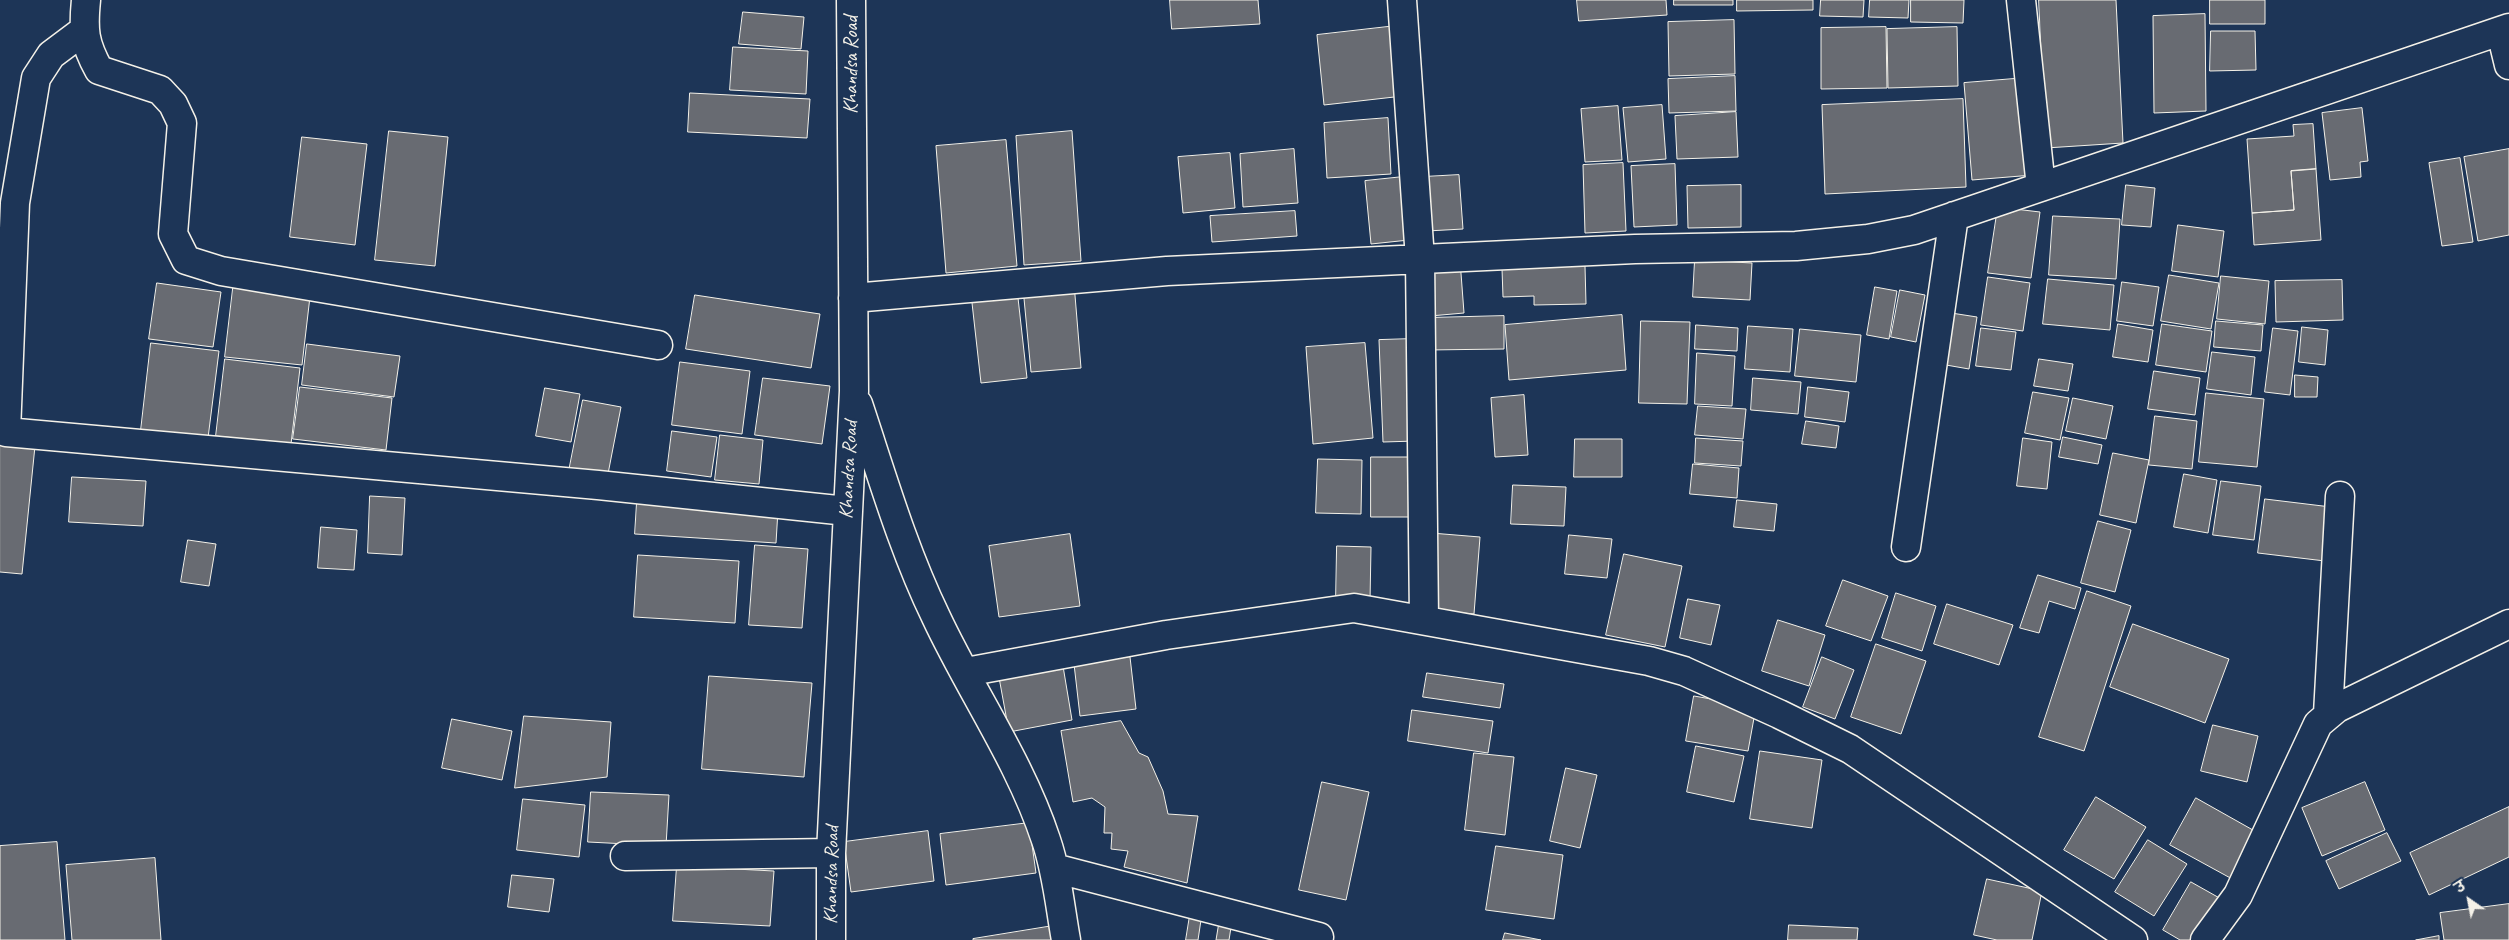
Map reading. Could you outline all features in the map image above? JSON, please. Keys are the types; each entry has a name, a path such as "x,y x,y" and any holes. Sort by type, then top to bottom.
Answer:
{"street":[{"path":"86,0 83,31 88,51 98,70 160,90 173,104 182,123 173,234 186,260 221,271 658,345"},
{"name":"Khandsa Road","path":"831,940 831,853 854,391 851,0"},
{"path":"1402,0 1420,259 1424,620"},
{"path":"2021,0 2041,187"},
{"path":"853,298 1167,271 1635,249 1796,246 1868,239 1904,232 1954,216 2505,30 2509,65"},
{"path":"83,31 51,56 36,78 15,203 3,432 598,485 847,511"},
{"path":"1906,547 1954,216"},
{"path":"854,391 920,581 936,618 966,672 1028,796 1046,840 1054,868 1066,940"},
{"path":"2328,714 2340,496"},
{"path":"966,672 1166,635 1354,608 1649,661 1684,671 1780,714 1850,749 2133,940"},
{"path":"2206,940 2238,896 2318,724 2328,714 2509,624"},
{"path":"625,856 831,853"},
{"path":"1054,868 1319,937"}],"building":[{"path":"1170,0 1258,0 1260,24 1172,29"},
{"path":"1577,0 1666,0 1667,15 1579,21"},
{"path":"1674,0 1733,0 1733,5 1674,5"},
{"path":"1737,0 1813,0 1813,10 1737,11"},
{"path":"1821,0 1864,0 1863,17 1820,16"},
{"path":"1870,0 1909,0 1908,18 1869,17"},
{"path":"1911,0 1964,0 1963,23 1911,22"},
{"path":"2039,0 2116,0 2123,143 2046,148"},
{"path":"2210,0 2265,0 2265,24 2210,24"},
{"path":"743,12 804,17 801,49 739,44"},
{"path":"2205,14 2206,111 2154,113 2153,16"},
{"path":"1734,20 1735,74 1669,76 1668,22"},
{"path":"1396,26 1403,96 1324,105 1317,35"},
{"path":"1886,27 1887,88 1821,89 1821,28"},
{"path":"1957,27 1958,86 1888,88 1887,29"},
{"path":"2211,31 2255,31 2256,70 2210,71"},
{"path":"733,47 808,51 806,94 730,90"},
{"path":"1735,76 1736,111 1669,113 1668,79"},
{"path":"2026,78 2033,175 1972,180 1964,83"},
{"path":"690,93 810,99 807,138 688,132"},
{"path":"1963,99 1966,187 1825,194 1822,105"},
{"path":"1662,105 1666,159 1628,162 1623,108"},
{"path":"1618,106 1622,160 1585,162 1581,109"},
{"path":"2362,108 2368,161 2360,162 2361,177 2330,180 2322,113"},
{"path":"1736,112 1738,157 1677,159 1675,116"},
{"path":"1388,118 1391,174 1327,178 1324,123"},
{"path":"2313,124 2316,169 2291,171 2294,210 2252,213 2247,139 2294,136 2293,125"},
{"path":"389,131 448,137 435,266 375,260"},
{"path":"1072,131 1081,261 1024,265 1016,136"},
{"path":"302,137 367,144 355,245 290,237"},
{"path":"1006,140 1017,266 946,273 936,146"},
{"path":"1294,149 1298,203 1243,207 1240,154"},
{"path":"2509,149 2509,235 2478,241 2464,157"},
{"path":"1230,153 1235,208 1183,213 1178,157"},
{"path":"2460,158 2473,242 2442,246 2429,163"},
{"path":"1623,163 1626,231 1585,233 1583,165"},
{"path":"1675,164 1677,225 1634,227 1631,166"},
{"path":"2316,169 2321,240 2254,245 2252,213 2294,210 2291,171"},
{"path":"1459,175 1463,229 1427,231 1423,177"},
{"path":"1403,177 1409,240 1371,244 1365,181"},
{"path":"1741,185 1741,227 1688,228 1687,186"},
{"path":"2126,185 2155,188 2151,227 2122,225"},
{"path":"1998,207 2040,212 2031,278 1988,273"},
{"path":"1295,211 1297,236 1212,242 1210,216"},
{"path":"2053,216 2120,219 2116,279 2049,275"},
{"path":"2178,225 2224,231 2218,277 2172,271"},
{"path":"1460,260 1464,313 1430,316 1426,263"},
{"path":"1695,260 1752,263 1750,300 1693,297"},
{"path":"1585,266 1586,304 1534,305 1534,296 1503,297 1502,269"},
{"path":"2169,275 2219,283 2211,329 2161,321"},
{"path":"2221,276 2269,281 2265,324 2217,319"},
{"path":"1988,277 2030,283 2023,331 1981,325"},
{"path":"2048,279 2114,285 2110,330 2043,324"},
{"path":"234,280 311,288 302,365 225,357"},
{"path":"2342,280 2343,320 2276,322 2275,281"},
{"path":"2122,282 2159,287 2153,326 2117,321"},
{"path":"157,283 221,292 213,347 149,339"},
{"path":"1074,283 1081,368 1031,372 1023,288"},
{"path":"1875,287 1897,291 1889,339 1867,335"},
{"path":"1017,289 1027,378 981,383 971,294"},
{"path":"1900,290 1925,295 1916,342 1891,337"},
{"path":"695,295 820,314 811,368 686,349"},
{"path":"1932,310 1977,317 1969,369 1923,361"},
{"path":"1622,315 1626,370 1509,380 1505,325"},
{"path":"1504,316 1504,349 1427,350 1427,318"},
{"path":"1641,321 1690,322 1687,404 1639,403"},
{"path":"2216,321 2263,325 2261,351 2214,347"},
{"path":"2118,324 2153,330 2148,362 2113,357"},
{"path":"2162,324 2212,331 2206,372 2156,365"},
{"path":"1696,325 1738,328 1737,351 1695,349"},
{"path":"1748,326 1793,329 1790,372 1745,369"},
{"path":"2302,327 2328,330 2325,365 2299,362"},
{"path":"1981,328 2016,332 2011,370 1976,366"},
{"path":"2273,328 2298,331 2290,395 2265,392"},
{"path":"1800,329 1861,335 1856,382 1795,376"},
{"path":"1412,339 1416,441 1383,442 1379,340"},
{"path":"151,343 219,351 208,438 141,430"},
{"path":"1365,343 1373,438 1313,444 1306,347"},
{"path":"307,344 400,356 394,397 302,385"},
{"path":"2212,352 2255,357 2251,395 2207,389"},
{"path":"1697,353 1735,356 1732,406 1695,404"},
{"path":"225,359 300,368 291,444 216,436"},
{"path":"2039,359 2073,364 2068,391 2034,386"},
{"path":"680,362 750,371 742,434 672,425"},
{"path":"2154,371 2200,378 2195,415 2148,409"},
{"path":"2295,375 2318,377 2317,397 2295,397"},
{"path":"763,378 830,386 822,444 755,435"},
{"path":"1753,378 1801,382 1798,414 1751,410"},
{"path":"300,387 392,398 386,450 293,439"},
{"path":"1808,387 1849,392 1845,422 1805,417"},
{"path":"545,388 580,394 571,442 536,436"},
{"path":"2033,392 2069,398 2060,440 2025,433"},
{"path":"2206,393 2264,399 2257,467 2199,462"},
{"path":"1524,395 1528,455 1495,457 1491,398"},
{"path":"2073,398 2113,406 2106,439 2066,431"},
{"path":"583,400 621,407 607,479 569,471"},
{"path":"1698,406 1746,409 1743,439 1695,435"},
{"path":"2155,416 2197,421 2192,469 2149,465"},
{"path":"1806,421 1839,426 1836,448 1802,444"},
{"path":"672,431 717,437 711,477 667,471"},
{"path":"720,435 763,440 759,484 715,480"},
{"path":"2063,437 2102,445 2098,464 2059,457"},
{"path":"1696,438 1743,441 1741,466 1695,463"},
{"path":"2023,438 2052,442 2047,489 2017,486"},
{"path":"1575,439 1622,439 1622,477 1574,477"},
{"path":"0,443 35,446 22,574 0,572"},
{"path":"2113,453 2149,460 2136,523 2100,515"},
{"path":"1371,457 1414,457 1414,517 1371,517"},
{"path":"1318,459 1362,460 1361,514 1316,513"},
{"path":"1693,464 1739,468 1737,498 1690,494"},
{"path":"2184,474 2217,480 2208,533 2174,527"},
{"path":"72,477 146,481 143,526 69,522"},
{"path":"2221,481 2261,486 2254,540 2213,535"},
{"path":"1513,485 1566,487 1564,526 1511,524"},
{"path":"370,496 405,498 402,555 368,553"},
{"path":"2265,499 2331,507 2325,561 2258,553"},
{"path":"1737,500 1777,504 1774,531 1734,527"},
{"path":"637,502 778,510 776,543 635,534"},
{"path":"2098,521 2131,530 2115,592 2081,583"},
{"path":"321,527 357,530 354,570 318,568"},
{"path":"1431,533 1480,537 1474,614 1425,610"},
{"path":"1070,534 1080,606 999,617 989,546"},
{"path":"1569,535 1612,539 1607,578 1565,574"},
{"path":"188,540 216,544 209,586 181,582"},
{"path":"755,545 808,549 802,628 749,625"},
{"path":"1337,546 1371,547 1370,601 1336,600"},
{"path":"1624,554 1682,566 1665,647 1606,635"},
{"path":"638,555 739,561 735,623 634,617"},
{"path":"2038,575 2081,588 2075,609 2049,601 2039,633 2020,628"},
{"path":"1843,580 1888,596 1871,641 1826,626"},
{"path":"2087,591 2131,606 2084,751 2039,737"},
{"path":"1896,593 1936,606 1922,651 1882,638"},
{"path":"1688,599 1720,605 1711,645 1680,638"},
{"path":"1947,604 2013,625 1999,665 1934,644"},
{"path":"1778,620 1825,635 1809,686 1762,671"},
{"path":"2133,624 2229,659 2205,723 2110,687"},
{"path":"1876,644 1926,661 1901,734 1851,717"},
{"path":"1130,657 1136,709 1080,716 1074,664"},
{"path":"1822,657 1854,670 1835,719 1803,707"},
{"path":"1062,660 1072,720 1009,732 998,672"},
{"path":"1427,673 1504,684 1500,708 1423,697"},
{"path":"709,676 812,683 804,777 702,769"},
{"path":"1694,696 1756,707 1748,751 1686,741"},
{"path":"1412,710 1493,721 1488,753 1408,741"},
{"path":"524,716 611,722 607,777 515,788"},
{"path":"452,719 512,731 502,780 442,768"},
{"path":"1121,721 1139,753 1148,757 1163,791 1168,814 1198,816 1187,883 1124,867 1128,851 1111,849 1112,833 1104,833 1105,807 1092,798 1073,802 1061,731"},
{"path":"2213,725 2258,736 2247,782 2201,771"},
{"path":"1696,746 1744,756 1734,802 1687,792"},
{"path":"1760,751 1822,760 1812,828 1750,819"},
{"path":"1474,753 1514,757 1505,835 1465,830"},
{"path":"1566,768 1597,775 1580,848 1550,841"},
{"path":"1322,782 1369,792 1346,900 1299,890"},
{"path":"2365,782 2385,830 2322,856 2302,808"},
{"path":"591,792 669,795 666,846 588,842"},
{"path":"2096,797 2146,827 2114,879 2064,850"},
{"path":"2196,798 2260,834 2234,880 2170,845"},
{"path":"523,799 585,805 579,857 517,850"},
{"path":"2509,807 2509,857 2429,895 2410,853"},
{"path":"1029,823 1036,873 946,885 940,834"},
{"path":"928,831 934,881 851,892 844,842"},
{"path":"2387,833 2401,861 2339,889 2326,861"},
{"path":"2148,840 2187,864 2154,916 2115,892"},
{"path":"57,842 65,940 0,940 0,846"},
{"path":"1496,846 1563,855 1554,919 1486,910"},
{"path":"155,858 161,940 72,940 66,865"},
{"path":"677,866 774,871 770,926 673,921"},
{"path":"512,875 554,879 549,912 508,907"},
{"path":"1987,879 2042,891 2032,940 1997,940 1974,935"},
{"path":"2191,882 2223,900 2200,940 2180,940 2163,930"},
{"path":"2509,904 2509,940 2444,940 2440,913"},
{"path":"1191,909 1233,915 1229,940 1216,940 1219,922 1201,920 1198,940 1186,940"},
{"path":"1059,925 1061,940 973,940 973,939"},
{"path":"1789,925 1858,928 1857,940 1788,940"},
{"path":"1505,933 1541,940 1503,940"},
{"path":"2439,936 2439,940 2416,940"}]}
